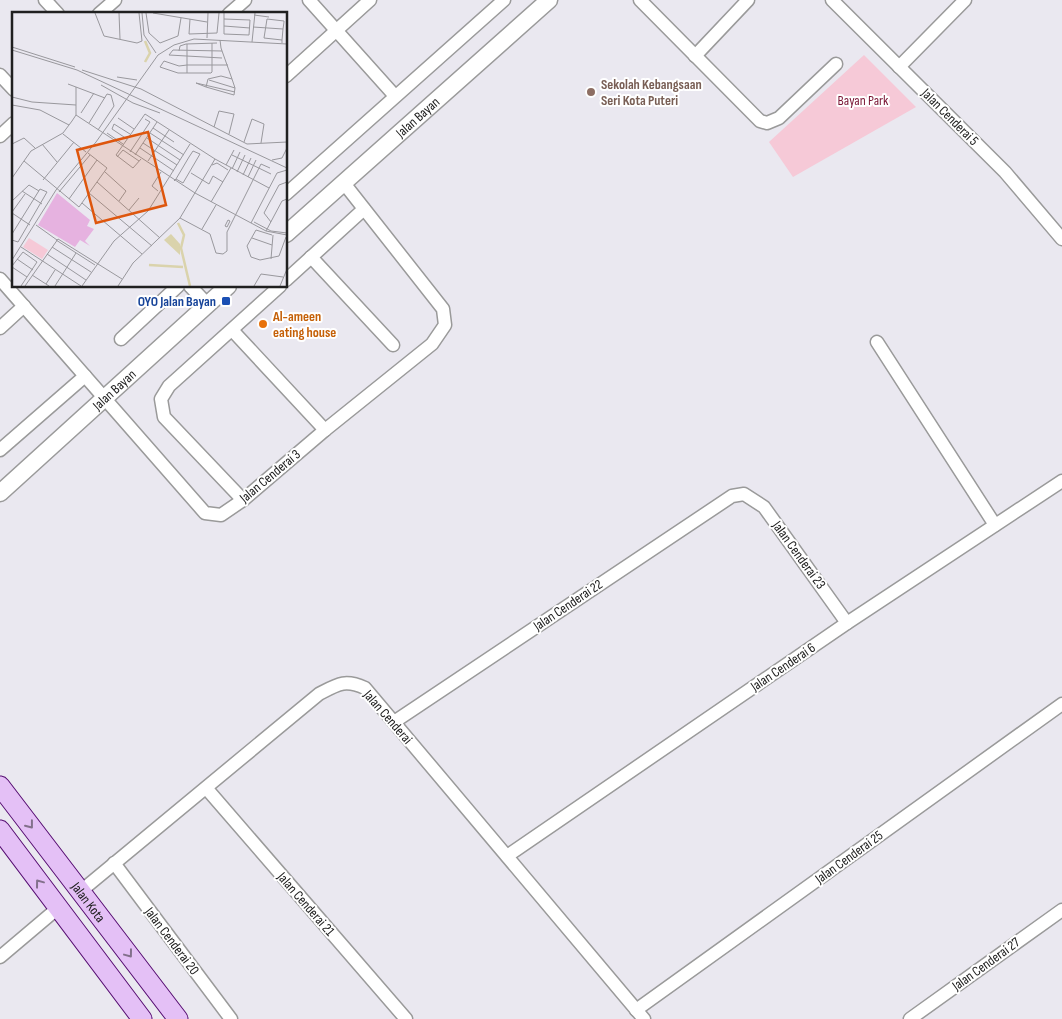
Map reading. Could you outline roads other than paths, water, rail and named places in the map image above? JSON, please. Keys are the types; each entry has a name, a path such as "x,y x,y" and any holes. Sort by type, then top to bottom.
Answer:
{"main road":[{"name":"Jalan Kota","path":"0,786 178,1019"},
{"path":"0,830 142,1019"}],"street":[{"path":"45,0 56,12"},
{"path":"101,12 115,0"},
{"path":"231,12 245,0"},
{"path":"308,0 395,96"},
{"path":"288,74 370,0"},
{"path":"288,192 504,0"},
{"name":"Jalan Bayan","path":"288,232 549,0"},
{"path":"640,0 754,117 767,123 779,118 836,64"},
{"path":"695,56 748,0"},
{"path":"899,66 965,0"},
{"name":"Jalan Cenderai 5","path":"836,1 1005,172 1062,239"},
{"path":"0,75 12,88"},
{"path":"0,136 12,125"},
{"path":"288,278 364,209 344,182"},
{"name":"Jalan Cenderai 3","path":"0,279 205,514 221,515 243,500 324,430 440,336 445,325 443,309 364,209"},
{"path":"311,257 393,345"},
{"path":"121,339 176,288"},
{"path":"192,288 208,305"},
{"name":"Jalan Bayan","path":"0,493 226,288"},
{"path":"243,500 164,417 161,399 169,386 278,288"},
{"path":"0,328 24,306"},
{"path":"232,330 324,430"},
{"path":"877,342 995,525"},
{"path":"0,450 85,376"},
{"name":"Jalan Cenderai 6","path":"506,856 847,623 1062,481"},
{"name":"Jalan Cenderai 23","path":"744,494 764,507 847,623"},
{"name":"Jalan Cenderai 22","path":"394,722 721,502 732,496 744,494"},
{"name":"Jalan Cenderai","path":"81,891 207,789 319,694 335,685 351,682 365,688 640,1014"},
{"name":"Jalan Cenderai 25","path":"640,1014 1062,704"},
{"name":"Jalan Cenderai 21","path":"207,789 406,1019"},
{"name":"Jalan Cenderai 20","path":"114,863 231,1019"},
{"path":"0,957 58,908"},
{"name":"Jalan Cenderai 27","path":"910,1019 1062,910"}],"place":[{"name":"Sekolah Kebangsaan Seri Kota Puteri","path":"591,92"},
{"name":"OYO Jalan Bayan","path":"226,301"},
{"name":"Al-ameen eating house","path":"263,324"}],"park label":[{"name":"Bayan Park","path":"863,100"}]}
